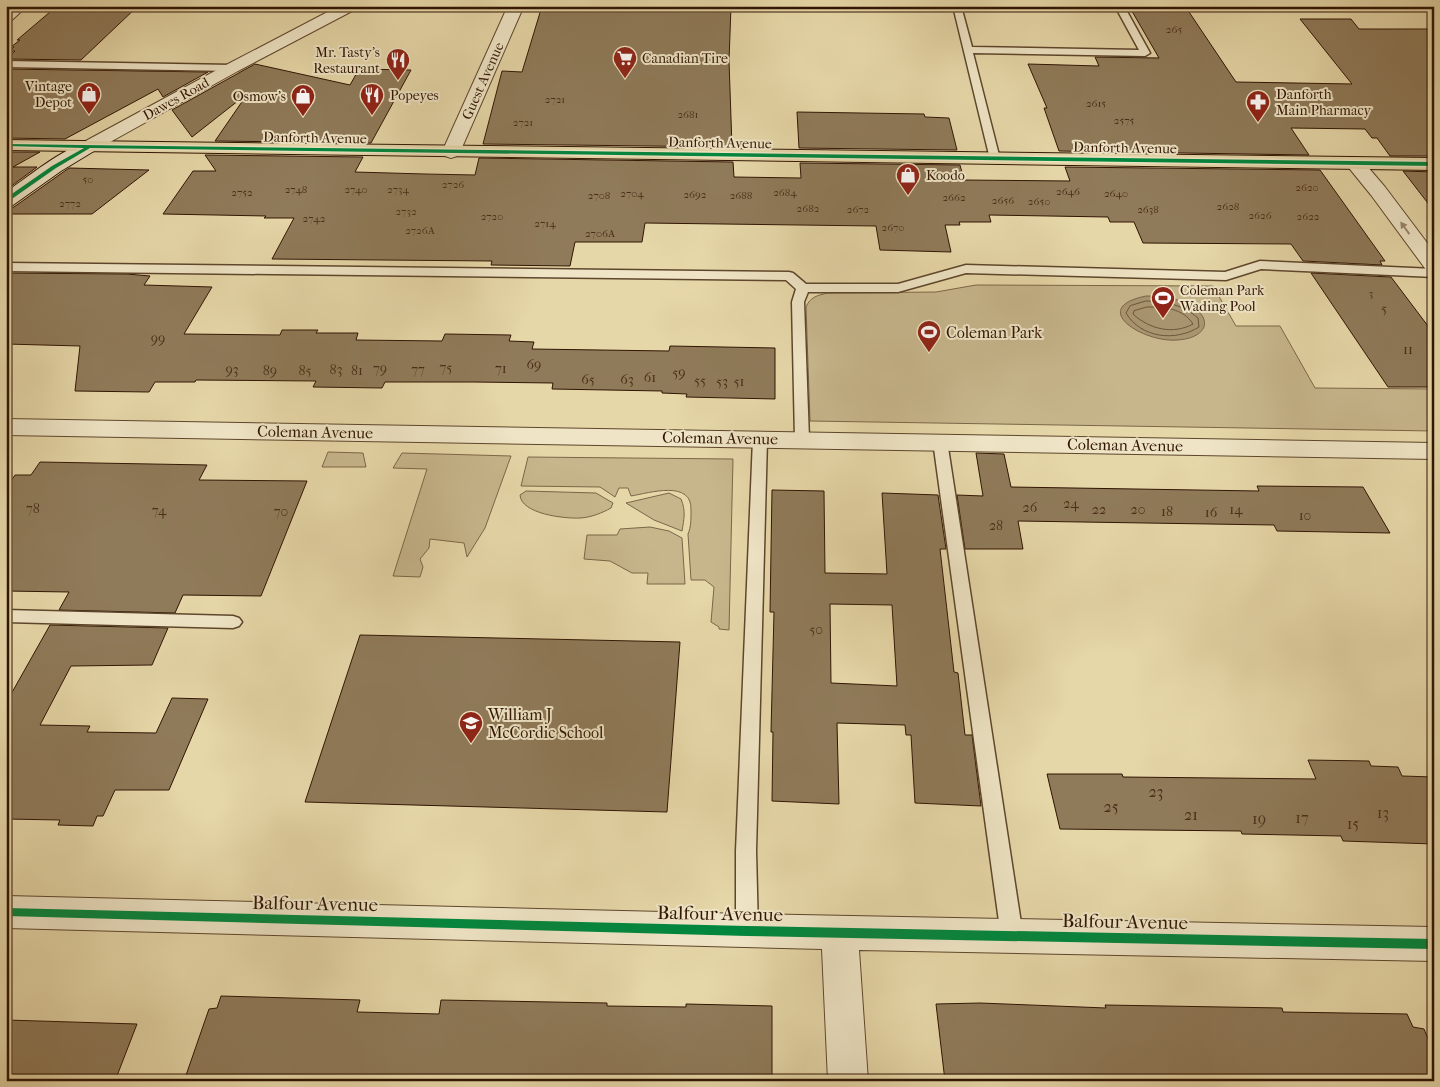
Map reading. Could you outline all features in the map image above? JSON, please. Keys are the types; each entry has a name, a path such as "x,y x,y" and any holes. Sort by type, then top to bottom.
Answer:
{"main road":[{"name":"Danforth Avenue","path":"6,145 1434,164"}],"street":[{"path":"6,18 20,6"},
{"name":"Dawes Road","path":"6,201 54,167 88,147 232,68 351,6"},
{"name":"Guest Avenue","path":"451,152 515,8"},
{"path":"1354,163 1378,191 1434,267"},
{"name":"Coleman Avenue","path":"6,427 940,441 1434,451"},
{"name":"Balfour Avenue","path":"6,912 747,931 1434,944"},
{"path":"840,932 848,1081"}],"lane":[{"path":"957,6 996,159"},
{"path":"969,50 1145,53 1119,6"},
{"path":"6,64 232,68"},
{"path":"6,267 789,276 803,288 898,288 966,269 1226,276 1260,265 1434,273"},
{"path":"802,439 798,302 803,288"},
{"path":"747,931 746,851 760,439"},
{"path":"940,441 1012,936"},
{"path":"6,616 233,622"}],"shaded area":[{"name":"Coleman Park","path":"976,285 1213,286 1236,326 1280,326 1315,388 1434,389 1434,431 810,421 806,307 812,299 828,293 936,292"},
{"path":"328,452 363,453 366,467 322,467"},
{"path":"402,453 511,456 485,528 467,557 464,543 430,539 429,548 420,559 423,567 420,577 393,576 427,469 393,468"},
{"path":"528,457 733,459 729,630 719,629 719,627 711,622 714,587 705,580 691,580 688,534 691,511 690,501 685,495 678,491 669,490 631,496 628,488 619,488 615,497 600,487 521,486"},
{"path":"526,491 596,493 613,503 611,508 589,517 555,516 528,507 522,501 520,495"},
{"path":"669,493 681,499 683,503 682,531 654,520 626,503"},
{"path":"650,527 669,531 682,538 685,584 647,584 648,573 632,573 610,561 584,559 587,535 617,535 620,529"}],"water":[{"name":"Coleman Park Wading Pool","path":"1146,296 1174,299 1193,307 1204,319 1202,331 1188,338 1177,340 1150,336 1137,331 1127,324 1121,316 1121,308 1129,301"}],"building":[{"path":"57,6 138,6 81,60 7,59 15,51 10,51 14,47 11,47 20,40 17,40"},
{"name":"Canadian Tire","path":"542,6 731,6 729,61 732,147 483,144 502,71 522,72"},
{"path":"1129,6 1185,6 1236,82 1352,84 1300,19 1351,19 1359,29 1434,29 1434,156 1390,156 1377,138 1372,138 1365,129 1291,128 1309,155 1059,151 1044,108 1047,108 1028,64 1099,66 1095,57 1159,58"},
{"path":"255,64 350,85 359,69 411,70 371,143 215,141 248,93 192,137 172,110"},
{"path":"6,69 208,72 163,97 158,89 65,139 6,138"},
{"path":"797,112 924,114 925,117 949,118 957,150 799,148"},
{"path":"6,152 40,152 13,167 37,167 6,190"},
{"path":"205,155 363,157 355,172 475,175 479,158 733,162 734,177 801,178 800,163 960,165 964,180 1070,181 1065,167 1320,170 1385,261 1380,261 1382,265 1303,261 1291,244 1143,243 1134,222 1110,222 1108,217 989,215 991,222 959,222 960,225 945,225 951,252 880,250 876,226 645,223 642,242 575,242 570,266 491,265 492,261 272,259 294,218 163,214 193,171 216,171"},
{"path":"69,168 149,170 92,214 6,214 6,209 14,207"},
{"path":"1403,171 1434,172 1434,211"},
{"path":"6,273 127,274 150,276 144,285 212,287 184,334 280,335 282,330 318,330 316,333 358,333 356,340 442,341 445,334 511,335 509,341 534,342 532,349 669,351 670,346 775,348 775,399 686,397 687,394 662,393 662,391 552,389 553,383 473,382 385,382 382,388 313,387 316,381 196,380 195,382 155,382 149,392 75,391 80,346 6,344"},
{"path":"1311,273 1391,277 1434,334 1434,387 1388,387"},
{"path":"976,453 1004,454 1011,487 1259,491 1257,486 1363,487 1390,533 1277,531 1274,525 1018,521 1023,549 965,549 957,495 983,496"},
{"path":"40,462 207,465 199,480 307,481 261,596 183,595 175,613 59,610 69,592 6,591 6,488 15,475 31,475"},
{"path":"772,490 824,491 825,573 887,574 882,493 938,495 946,549 940,549 954,672 958,673 965,735 972,735 981,806 915,803 911,735 906,735 905,725 837,723 839,804 772,801 773,732 771,732 774,612 770,612","holes":["830,604 892,605 897,686 831,683"]},
{"path":"50,625 168,628 152,665 71,666 40,725 90,726 87,732 156,733 172,698 208,699 169,790 115,790 103,816 97,816 93,826 58,825 60,820 6,819 6,703"},
{"path":"360,635 680,642 667,812 305,802"},
{"path":"1308,760 1369,761 1371,766 1398,767 1402,776 1434,777 1434,844 1343,841 1341,836 1242,834 1241,831 1060,829 1047,774 1122,774 1123,777 1316,779"},
{"path":"221,996 360,1000 357,1012 439,1014 441,1000 607,1003 607,1006 686,1007 686,1004 772,1006 772,1081 184,1081 209,1009 217,1008"},
{"path":"980,1003 1106,1008 1105,1005 1282,1008 1283,1012 1407,1014 1413,1027 1424,1029 1434,1053 1434,1081 945,1081 936,1004"},
{"path":"6,1020 137,1024 115,1081 6,1081"}],"cycle path":[{"path":"6,145 1434,164"},
{"path":"6,201 54,167 88,147"},
{"path":"6,912 747,931 1434,944"}],"place":[{"name":"Canadian Tire","path":"625,79"},
{"name":"Mr. Tasty's Restaurant","path":"398,81"},
{"name":"Vintage Depot","path":"89,115"},
{"name":"Popeyes","path":"372,116"},
{"name":"Osmow's","path":"303,117"},
{"name":"Danforth Main Pharmacy","path":"1258,123"},
{"name":"Koodo","path":"908,196"},
{"name":"Coleman Park Wading Pool","path":"1163,319"},
{"name":"Coleman Park","path":"929,353"},
{"name":"William J McCordic School","path":"471,744"}]}
